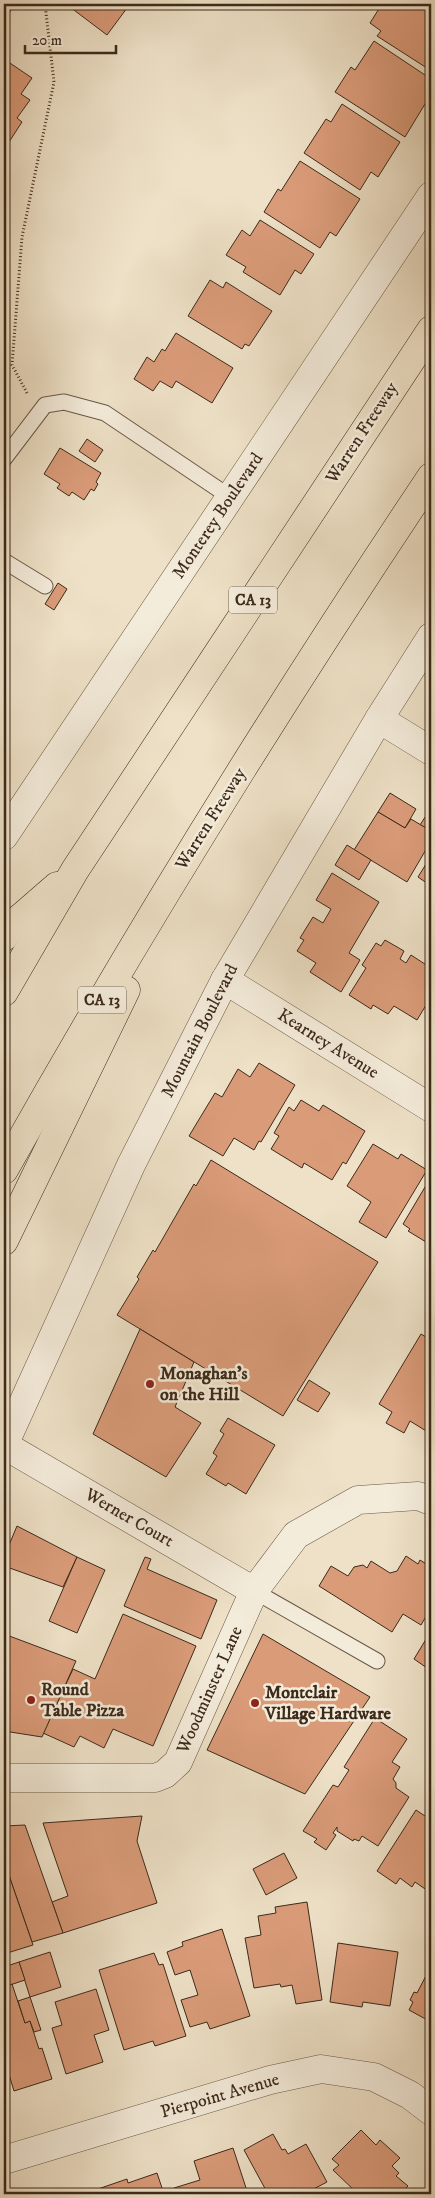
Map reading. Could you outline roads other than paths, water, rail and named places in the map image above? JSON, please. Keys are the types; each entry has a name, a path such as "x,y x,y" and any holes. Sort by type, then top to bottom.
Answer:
{"highway":[{"name":"Warren Freeway","path":"4,992 75,870 431,330"},
{"name":"Warren Freeway","path":"4,1170 64,1064 202,832 340,613 431,477"},
{"path":"4,1241 202,832"},
{"path":"4,937 11,926 75,870"}],"street":[{"name":"Monterey Boulevard","path":"4,836 431,196"},
{"name":"Mountain Boulevard","path":"4,1445 131,1165 225,980 379,719 431,637"},
{"path":"379,719 431,751"},
{"name":"Kearney Avenue","path":"225,980 431,1108"},
{"name":"Werner Court","path":"4,1445 254,1591"},
{"name":"Woodminster Lane","path":"4,1778 156,1778 165,1774 178,1762 254,1591 296,1535 358,1500 418,1496 431,1501"},
{"name":"Pierpoint Avenue","path":"4,2160 270,2080 321,2069 374,2077 410,2095 431,2111"}],"lane":[{"path":"4,460 45,405 64,402 105,413 230,497"},
{"path":"4,560 45,586"},
{"path":"254,1591 377,1660"}],"place":[{"name":"Monaghan's on the Hill","path":"150,1384"},
{"name":"Round Table Pizza","path":"31,1700"},
{"name":"Montclair Village Hardware","path":"255,1703"}]}
